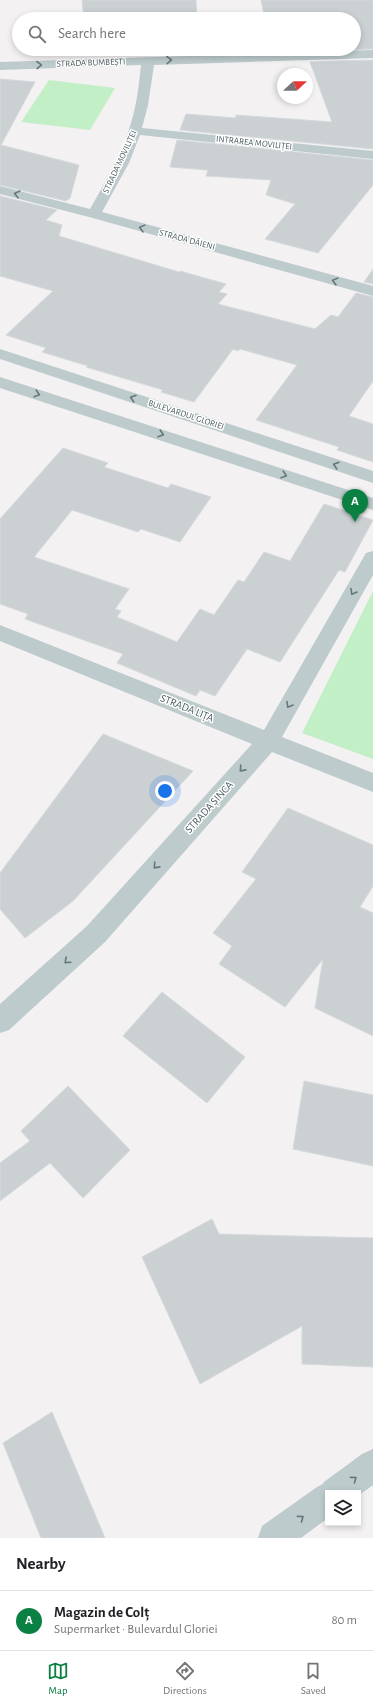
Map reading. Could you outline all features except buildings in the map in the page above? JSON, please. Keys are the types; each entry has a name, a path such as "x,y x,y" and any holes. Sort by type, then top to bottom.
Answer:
{"street":[{"name":"STRADA BUMBEȘTI","path":"361,54 373,54"},
{"name":"STRADA BUMBEȘTI","path":"0,66 309,56"},
{"name":"STRADA MOVILIȚEI","path":"94,214 113,179 135,131 143,98 148,61"},
{"name":"INTRAREA MOVILIȚEI","path":"135,131 373,155"},
{"name":"STRADA DĂIENI","path":"0,190 94,214 373,291"},
{"name":"BULEVARDUL GLORIEI","path":"0,354 373,477"},
{"path":"0,382 373,504"},
{"name":"STRADA ȘINCA","path":"0,1021 96,934 268,740 373,558"},
{"name":"STRADA LIȚA","path":"0,633 373,783"},
{"path":"339,1490 373,1465"},
{"path":"274,1538 325,1500"}],"green space":[{"path":"49,80 115,88 90,130 21,122"},
{"path":"373,591 373,759 302,733"}],"place":[{"name":"Magazin de Colț","path":"355,522"}]}
